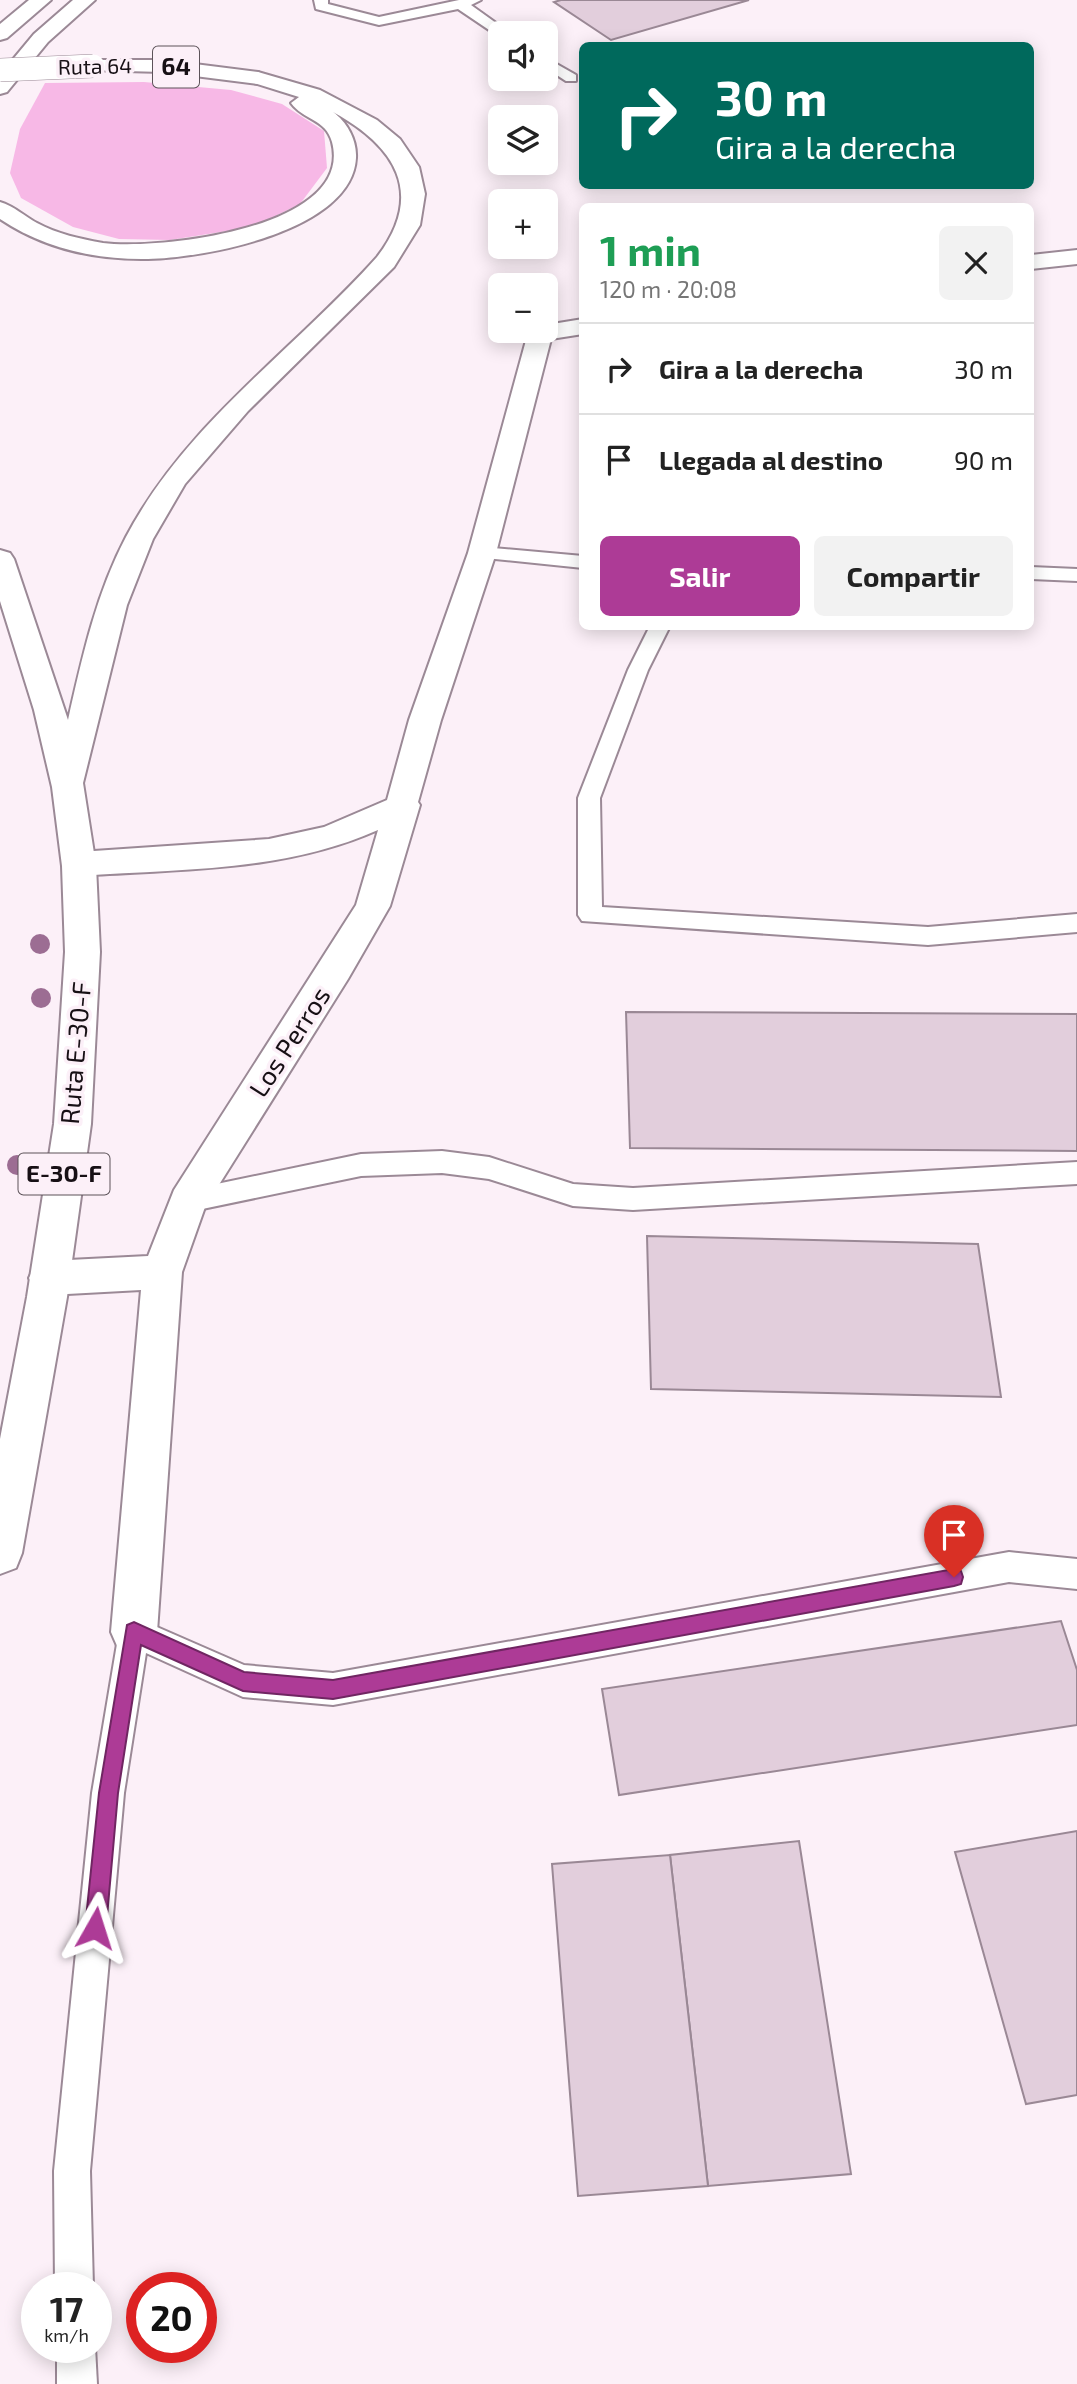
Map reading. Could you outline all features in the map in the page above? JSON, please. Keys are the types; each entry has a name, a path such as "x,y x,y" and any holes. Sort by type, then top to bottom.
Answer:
{"main road":[{"path":"0,34 41,0"},
{"name":"Ruta 64","path":"2,80 41,38 85,0"},
{"name":"Ruta 64","path":"2,80 93,66 163,66 258,78"},
{"path":"0,209 19,224 48,237 125,251 212,245 266,230 288,220 308,208 335,183 342,169 344,142 328,118 258,78"},
{"path":"67,791 112,605 129,560 156,508 209,435 386,262 409,223 412,186 407,168 385,137 352,112 332,101 258,78"},
{"path":"0,110 2,80"},
{"path":"1034,262 1077,257"},
{"name":"Los Perros","path":"134,1632 162,1272 188,1201 336,970 373,906 404,805 425,720 482,553 498,484 540,333 579,327"},
{"name":"Ruta E-30-F","path":"0,559 49,699 67,791 79,864 84,998 75,1099 49,1278 0,1553"},
{"path":"79,864 269,851 332,837 404,805"},
{"path":"49,1278 162,1272"}],"lane":[{"path":"321,0 321,6 379,21 467,2 489,21"},
{"path":"558,70 570,78"},
{"path":"482,553 579,562"},
{"path":"1034,573 1077,575"},
{"path":"658,630 638,670 589,798 590,915 928,936 1077,923"},
{"path":"188,1201 362,1165 442,1162 489,1168 573,1195 633,1199 1077,1173"},
{"path":"74,2272 72,2171 108,1793 134,1632 243,1681 333,1689 1009,1567 1077,1574"},
{"path":"76,2363 77,2384"}],"shaded area":[{"path":"144,82 231,90 282,104 324,131 327,168 300,204 253,227 170,240 119,239 73,227 21,198 10,173 20,129 45,83"}],"building":[{"path":"749,0 611,40 554,2"},
{"path":"626,1012 1077,1014 1077,1151 630,1148"},
{"path":"647,1236 978,1244 1001,1397 651,1389"},
{"path":"1061,1621 1077,1670 1077,1725 619,1795 602,1689"},
{"path":"1077,1831 1077,2095 1026,2104 955,1852"},
{"path":"799,1841 851,2174 708,2186 670,1855"},
{"path":"670,1855 708,2186 578,2196 552,1864"}],"route":[{"path":"95,1928 108,1793 134,1632 243,1681 333,1689 436,1673 954,1577"}]}
